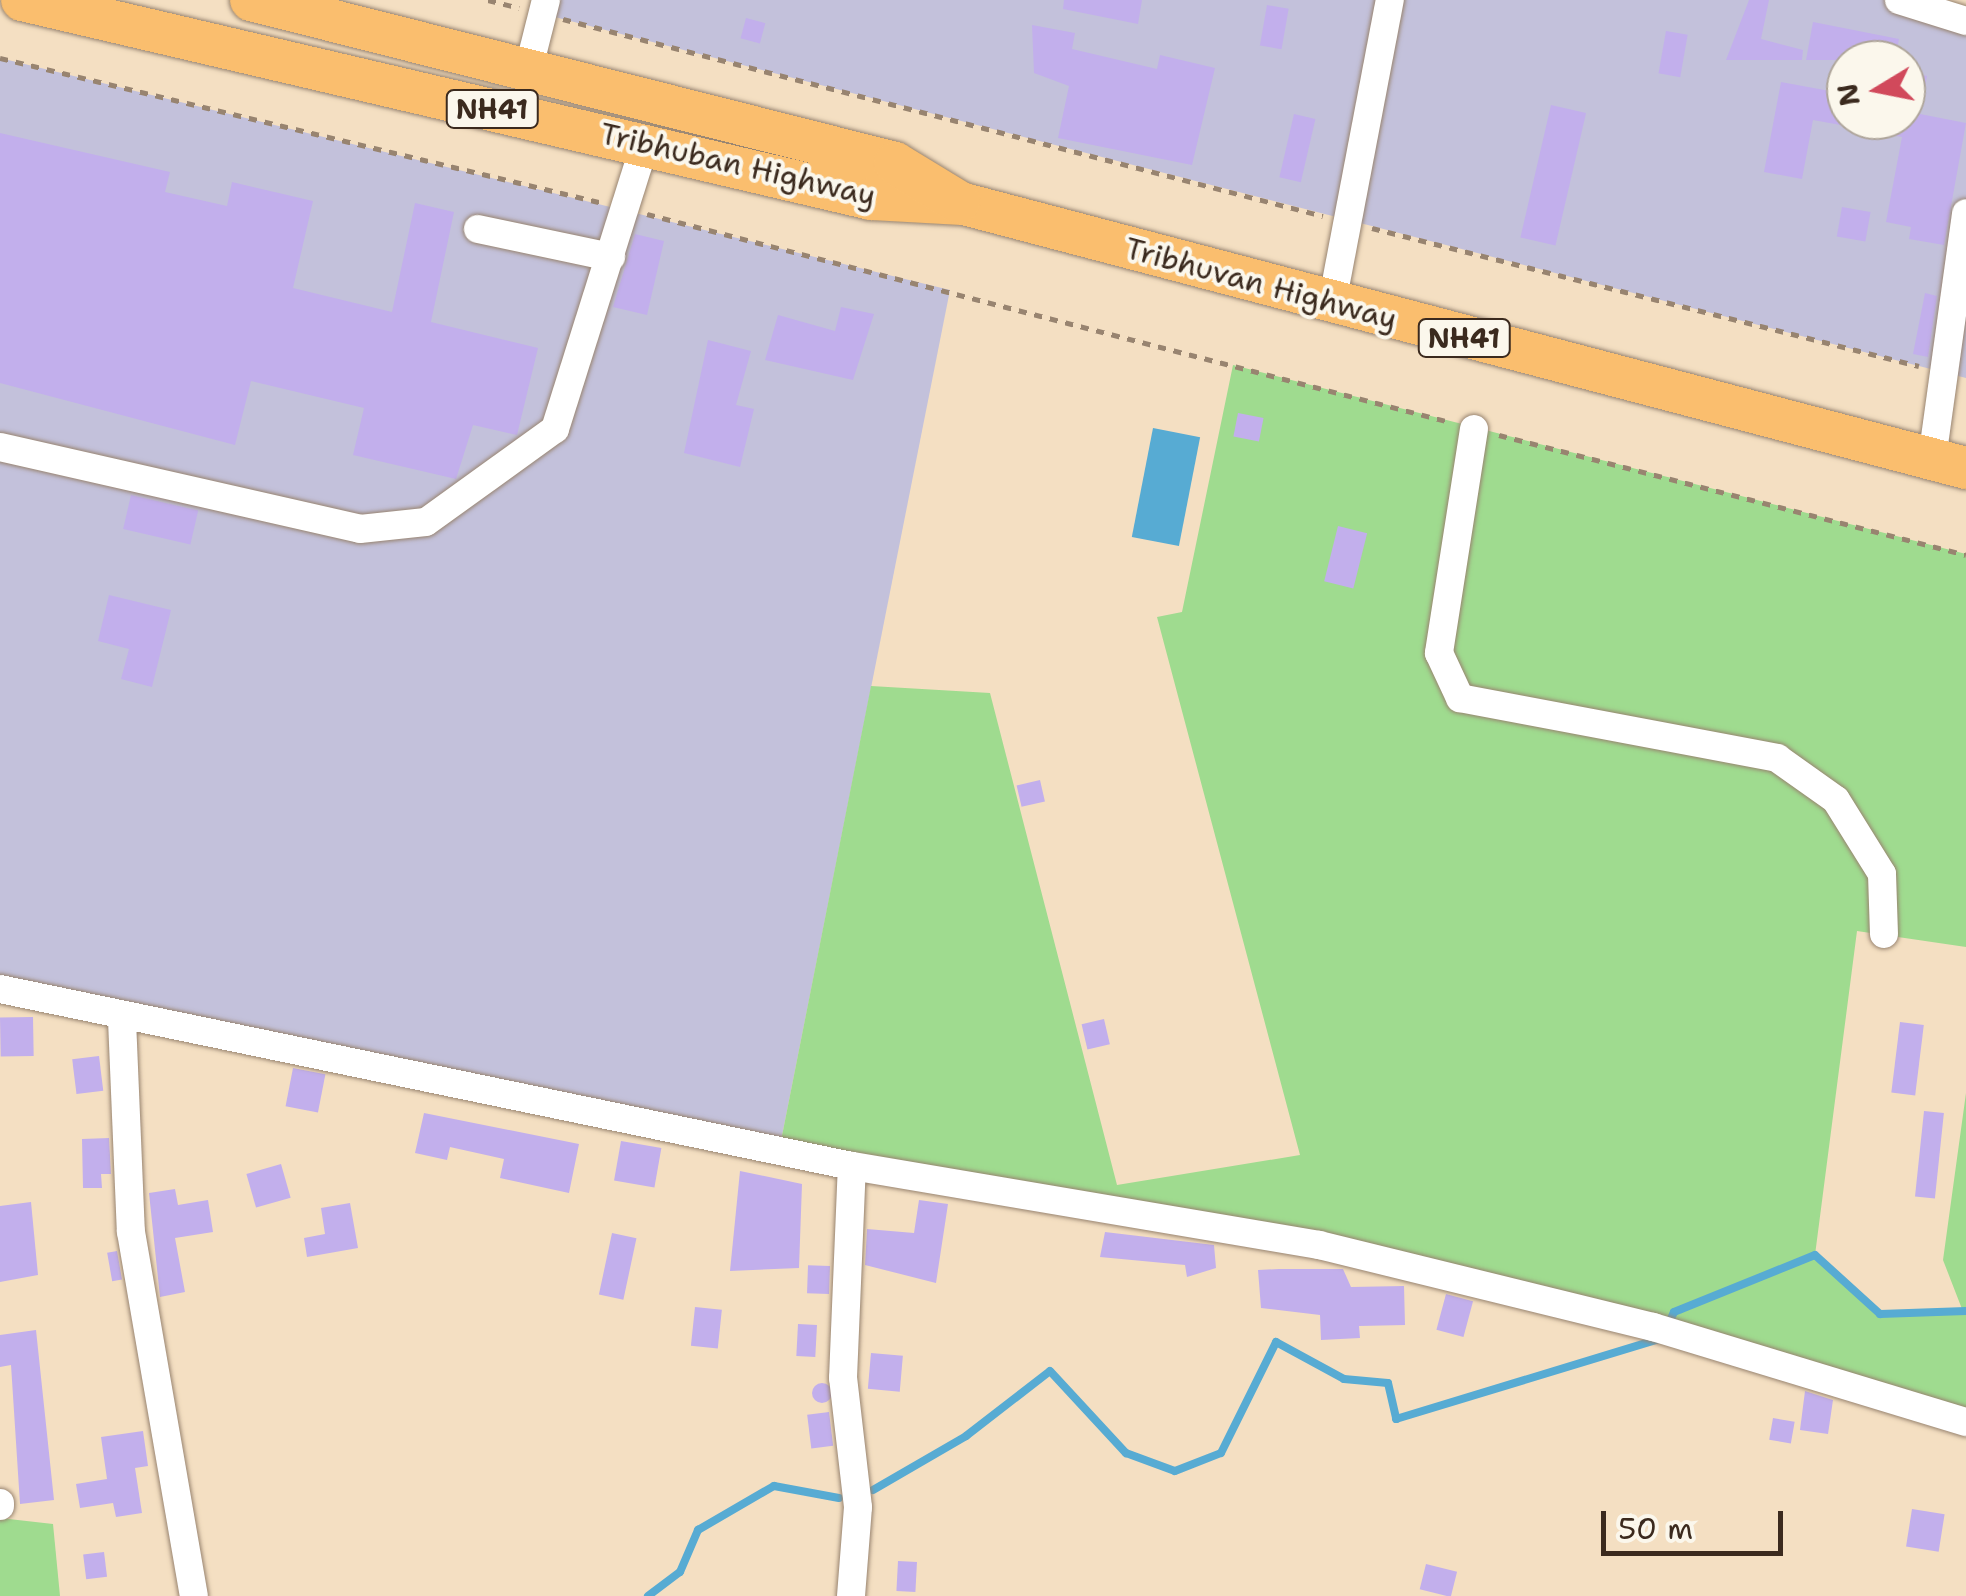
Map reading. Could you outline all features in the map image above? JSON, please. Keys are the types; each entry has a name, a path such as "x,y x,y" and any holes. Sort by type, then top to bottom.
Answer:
{"highway":[{"name":"Tribhuban Highway","path":"22,0 871,199 964,204"},
{"name":"Tribhuban Highway","path":"251,0 895,163 964,204"},
{"name":"Tribhuvan Highway","path":"964,204 1949,464"}],"street":[{"path":"1332,303 1390,0"},
{"path":"1899,0 1966,22"},
{"path":"528,71 544,7"},
{"path":"0,447 360,529 426,522 555,429 645,144"},
{"path":"1949,464 1946,373 1966,213"},
{"path":"478,229 611,257"},
{"path":"1474,429 1439,653 1460,698 1777,758 1836,800 1882,874 1884,934"},
{"path":"0,989 122,1020 852,1166 1319,1244 1654,1328 1966,1422"},
{"path":"122,1020 130,1232 194,1596"},
{"path":"851,1596 858,1507 842,1378 852,1166"}],"path":[{"path":"488,0 544,7 1347,222 1946,373"},
{"path":"0,58 624,208 1966,555"}],"shaded area":[{"path":"546,0 1899,0 1966,21 1966,378 543,14"},
{"path":"0,58 950,290 779,1151 0,989"}],"green space":[{"path":"1233,365 1966,554 1966,947 1857,931 1815,1255 1880,1314 1962,1309 1943,1260 1966,1093 1966,1422 1319,1245 779,1151 871,686 990,693 1117,1185 1300,1155 1157,617 1182,612"},
{"path":"0,1518 53,1524 60,1596 0,1596"}],"water":[{"path":"1153,428 1200,437 1179,546 1132,537"}],"building":[{"path":"1064,0 1142,0 1138,24 1063,9"},
{"path":"1749,0 1769,0 1761,39 1803,50 1802,60 1726,60"},
{"path":"1267,5 1289,9 1282,49 1260,45"},
{"path":"746,18 765,23 760,43 741,38"},
{"path":"1813,22 1899,39 1826,40 1826,60 1806,60"},
{"path":"1032,25 1075,33 1072,49 1157,69 1160,55 1215,68 1192,165 1058,138 1069,86 1034,73"},
{"path":"1666,31 1688,35 1680,77 1659,73"},
{"path":"1781,82 1826,90 1826,122 1813,120 1802,179 1764,172"},
{"path":"1551,105 1586,113 1555,246 1520,238"},
{"path":"1294,114 1315,119 1301,182 1279,177"},
{"path":"1926,115 1966,123 1944,245 1909,239 1911,227 1886,222 1901,140 1926,140"},
{"path":"0,133 170,172 165,192 227,206 232,182 313,201 293,288 392,312 415,203 454,212 431,322 538,348 517,435 473,425 456,479 353,455 364,408 251,381 235,445 0,383"},
{"path":"1842,207 1871,212 1865,242 1837,237"},
{"path":"635,234 664,241 647,315 613,307"},
{"path":"1925,293 1937,296 1928,357 1913,354"},
{"path":"841,307 874,314 853,380 765,360 778,315 835,331"},
{"path":"708,340 751,351 736,405 754,409 740,467 684,453"},
{"path":"1238,413 1264,418 1259,442 1233,437"},
{"path":"131,495 198,511 190,545 123,529"},
{"path":"1338,526 1367,533 1353,589 1324,581"},
{"path":"109,595 171,610 152,687 121,679 129,649 98,641"},
{"path":"1040,780 1045,801 1022,807 1017,785"},
{"path":"33,1017 34,1056 1,1057 0,1018"},
{"path":"1104,1019 1110,1044 1087,1050 1082,1024"},
{"path":"1900,1022 1924,1025 1915,1095 1891,1092"},
{"path":"99,1056 103,1091 76,1094 72,1059"},
{"path":"293,1068 325,1074 318,1113 286,1106"},
{"path":"1924,1111 1944,1113 1935,1199 1915,1197"},
{"path":"424,1113 579,1144 569,1193 500,1178 504,1159 450,1147 447,1160 415,1153"},
{"path":"109,1138 111,1174 101,1174 102,1188 83,1188 82,1139"},
{"path":"621,1141 661,1148 654,1188 614,1180"},
{"path":"281,1164 291,1198 256,1208 246,1174"},
{"path":"740,1171 802,1184 799,1268 730,1271"},
{"path":"175,1189 178,1205 208,1200 213,1232 175,1238 185,1292 160,1297 149,1193"},
{"path":"919,1200 948,1204 936,1283 865,1265 867,1229 914,1233"},
{"path":"31,1202 38,1275 0,1282 0,1206"},
{"path":"350,1203 358,1248 307,1257 304,1238 325,1234 321,1208"},
{"path":"1105,1232 1214,1245 1216,1268 1187,1277 1185,1265 1100,1257"},
{"path":"612,1233 636,1238 623,1300 599,1295"},
{"path":"117,1251 122,1280 112,1281 107,1253"},
{"path":"808,1265 830,1266 829,1294 807,1293"},
{"path":"1343,1269 1351,1287 1404,1286 1405,1325 1359,1326 1360,1338 1321,1340 1320,1315 1261,1308 1258,1270"},
{"path":"1446,1294 1473,1301 1463,1337 1436,1330"},
{"path":"695,1307 722,1310 718,1349 691,1346"},
{"path":"798,1324 817,1325 815,1357 796,1356"},
{"path":"36,1330 54,1500 20,1504 11,1365 0,1367 0,1335"},
{"path":"871,1353 903,1356 900,1392 868,1389"},
{"path":"822,1383 832,1393 822,1403 812,1393"},
{"path":"1805,1391 1833,1400 1828,1434 1800,1430"},
{"path":"829,1412 833,1446 811,1448 807,1415"},
{"path":"1773,1418 1795,1422 1791,1443 1769,1440"},
{"path":"143,1431 148,1466 135,1468 142,1513 116,1517 113,1503 80,1508 76,1484 107,1479 101,1437"},
{"path":"1912,1509 1945,1514 1939,1552 1906,1547"},
{"path":"104,1552 107,1577 86,1579 83,1555"},
{"path":"898,1561 917,1562 915,1592 896,1591"},
{"path":"1426,1564 1457,1572 1451,1596 1420,1589"}],"waterway":[{"path":"1668,1325 1674,1312 1815,1255 1880,1314 1966,1311"},
{"path":"873,1490 966,1436 1050,1371 1126,1453 1175,1471 1221,1453 1276,1342 1344,1379 1388,1383 1396,1419 1662,1338"},
{"path":"648,1596 680,1572 698,1530 774,1486 839,1498"}]}
